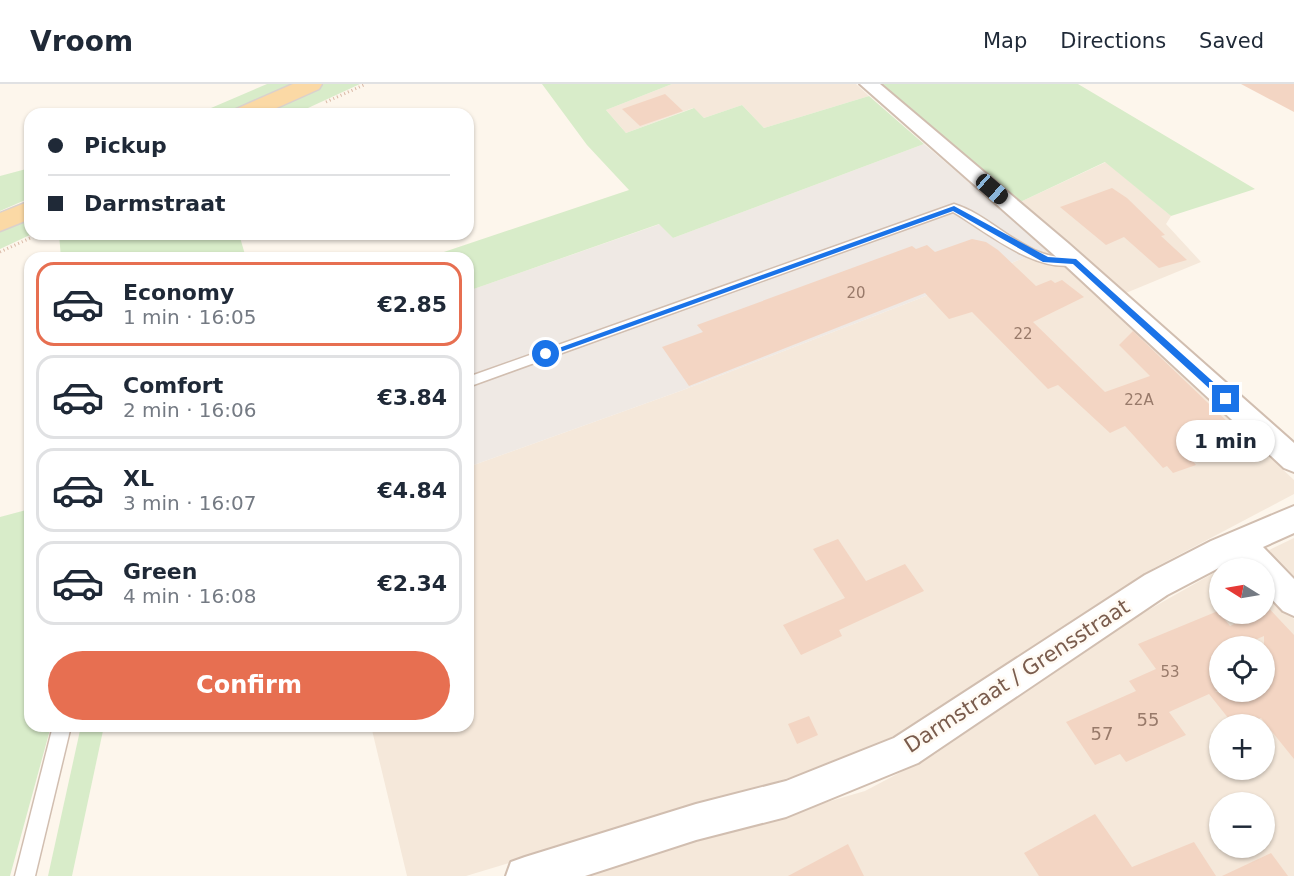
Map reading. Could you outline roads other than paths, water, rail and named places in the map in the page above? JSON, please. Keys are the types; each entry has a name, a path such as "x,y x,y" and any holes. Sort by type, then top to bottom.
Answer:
{"main road":[{"path":"257,108 311,84"},
{"path":"0,223 24,213"}],"street":[{"path":"869,84 1074,261 1294,460"},
{"name":"Darmstraat / Grensstraat","path":"525,876 696,822 786,799 906,751 1156,585 1294,519"},
{"path":"1233,547 1253,557 1294,601"}],"lane":[{"path":"474,380 954,208 1046,260 1068,263 1074,261"},
{"path":"25,876 61,732"}]}
